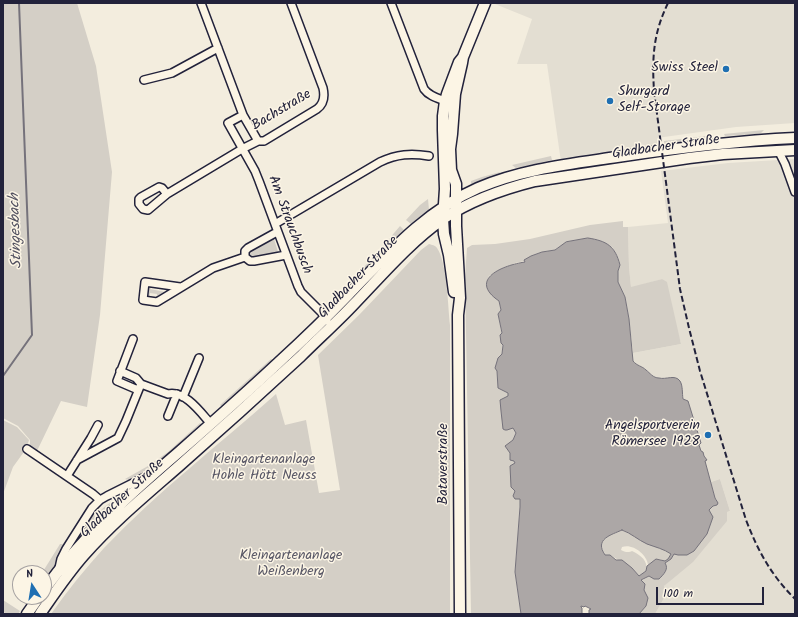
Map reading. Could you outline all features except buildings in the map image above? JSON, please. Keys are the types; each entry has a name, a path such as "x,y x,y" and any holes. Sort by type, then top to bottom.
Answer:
{"main road":[{"name":"Bataverstraße","path":"460,614 458,315 460,298 456,226 456,184 452,170 450,149 455,94 463,57 485,3"},
{"name":"Bataverstraße","path":"458,315 454,298 449,255 444,234 443,130 445,101 449,86 459,62 463,57"},
{"path":"450,149 450,110 445,101 455,94"},
{"name":"Gladbacher Straße","path":"52,579 88,535 106,517 278,363 326,317 398,242 444,206 495,181 518,174 557,166 690,146 795,138"},
{"path":"772,139 778,150"},
{"name":"Gladbacher Straße","path":"40,614 83,556 115,523 230,422 347,311 410,246 427,231 456,211 498,192 535,181 689,158 723,154 795,150"},
{"path":"27,614 33,605"}],"street":[{"path":"201,3 243,115 258,141"},
{"name":"Bachstraße","path":"167,194 242,149 258,141 264,140 320,107 324,100 323,88 291,3"},
{"path":"391,3 424,89 431,96 445,101"},
{"path":"144,80 172,73 218,48"},
{"name":"Am Strauchbusch","path":"243,115 228,123 259,181 277,232 301,292 326,317"},
{"path":"778,150 785,164 795,192"},
{"path":"275,224 390,157 401,154 429,156"},
{"path":"245,257 248,248 277,232"},
{"path":"245,257 254,262 286,255"},
{"path":"180,288 145,282 143,300 157,302 213,268 245,257"},
{"path":"313,344 324,330 327,323 326,317"},
{"path":"133,339 117,381 168,394 172,393 188,399 211,424"},
{"path":"168,416 199,358"},
{"path":"77,460 118,438 140,387"},
{"path":"67,476 98,425"},
{"name":"Gladbacher Straße","path":"27,449 100,500"},
{"name":"Gladbacher Straße","path":"58,570 66,549 92,508 100,500 159,469"}],"shaded area":[{"path":"795,3 795,123 736,127 657,138 658,146 561,162 547,64 517,64 532,19 495,4"},
{"path":"795,159 795,614 655,614 667,593 664,586 727,512 730,511 720,479 711,482 704,461 707,460 699,445 701,443 688,401 684,400 682,385 665,378 653,376 645,369 636,365 633,361 633,353 681,344 662,279 631,288 628,227 668,223 661,171 728,163"},
{"path":"588,238 595,239 605,243 616,253 620,265 618,271 618,282 625,297 629,319 633,361 655,377 676,378 680,381 683,399 688,401 701,443 699,445 707,460 705,461 715,498 718,503 709,510 713,517 707,534 694,551 687,555 674,554 671,559 665,563 666,569 659,579 654,579 649,576 641,580 645,584 644,590 648,598 646,606 639,614 589,614 589,610 591,609 581,606 582,614 521,614 515,572 520,499 515,499 513,496 515,491 511,487 510,466 515,463 514,461 510,460 510,453 505,446 513,440 516,433 513,428 507,430 503,429 500,400 508,396 508,393 498,388 497,371 495,368 498,358 502,354 503,345 501,343 500,335 502,333 498,314 501,310 499,301 490,293 487,286 488,280 492,274 499,270 525,262 524,260 542,252 555,250 566,242","holes":["622,530 647,544 671,554 665,561 656,559 647,566 646,571 639,576 622,560 616,560 610,555 605,555 602,550 601,545 605,538"]}],"green space":[{"path":"3,3 77,3 96,66 112,172 100,315 87,407 61,401 36,453 30,450 30,440 18,426 3,418"},
{"path":"764,130 761,133 756,134 725,136 724,134"},
{"path":"706,136 706,139 664,144 664,141"},
{"path":"659,154 660,158 473,199 472,196 536,175"},
{"path":"551,156 552,160 516,168 512,165"},
{"path":"500,172 499,174 471,185 471,181"},
{"path":"428,199 429,210 411,224 406,220 420,205"},
{"path":"623,221 623,227 628,227 631,287 662,279 667,282 681,344 633,353 625,297 618,282 618,271 620,265 612,247 560,246 555,250 542,252 531,256 525,261 515,263 489,276 487,283 489,290 499,301 501,311 498,314 502,334 502,354 498,358 498,388 508,392 513,428 516,433 510,453 515,463 515,491 520,499 515,572 521,614 471,614 465,276 467,248 472,245 495,244 530,239 590,225"},
{"path":"400,226 404,230 385,248 383,246"},
{"path":"274,239 278,252 260,258 249,256 251,250"},
{"path":"429,244 437,248 443,263 450,325 450,614 51,614 90,564 124,527 145,507 276,394 285,425 306,420 319,493 340,490 318,355 359,315 421,250"},
{"path":"380,250 382,252 366,269 364,269 364,267"},
{"path":"154,285 150,289 165,292 170,288 172,289 157,299 157,294 150,293 149,298 147,298 148,287"},
{"path":"271,359 274,361 222,407 220,405"},
{"path":"3,420 17,427 29,440 26,449 13,467 3,494"},
{"path":"200,423 202,425 151,468 132,481 125,479 148,466 168,452"},
{"path":"720,479 730,511 727,512 727,521 693,562 664,586 667,593 655,614 639,614 646,606 641,581 649,576 659,579 666,570 665,563 713,506 717,505 717,500 715,498 711,482"},
{"path":"138,482 93,524 68,551 77,534 81,533 94,514 95,517 104,507 116,500 117,493"},
{"path":"622,530 671,554 665,561 659,559 648,565 645,557 638,550 626,546 622,547 621,550 626,552 632,551 645,561 647,571 639,576 632,568 610,555 605,555 602,550 601,545 605,538"},
{"path":"60,544 63,544 56,557 57,562 52,571 52,565 47,565"},
{"path":"3,600 20,611 18,614 7,614 3,612"}],"waterway":[{"name":"Stingesbach","path":"3,376 32,335 19,3"}],"railway":[{"path":"668,3 656,36 653,79 680,289 700,371 746,520 755,542 772,572 795,599"}],"place":[{"name":"Swiss Steel","path":"726,69"},
{"name":"Shurgard Self-Storage","path":"610,101"},
{"name":"Angelsportverein Römersee 1928","path":"708,435"}],"park label":[{"name":"Kleingartenanlage Hohle Hött Neuss","path":"264,470"},
{"name":"Kleingartenanlage Weißenberg","path":"291,566"}]}
